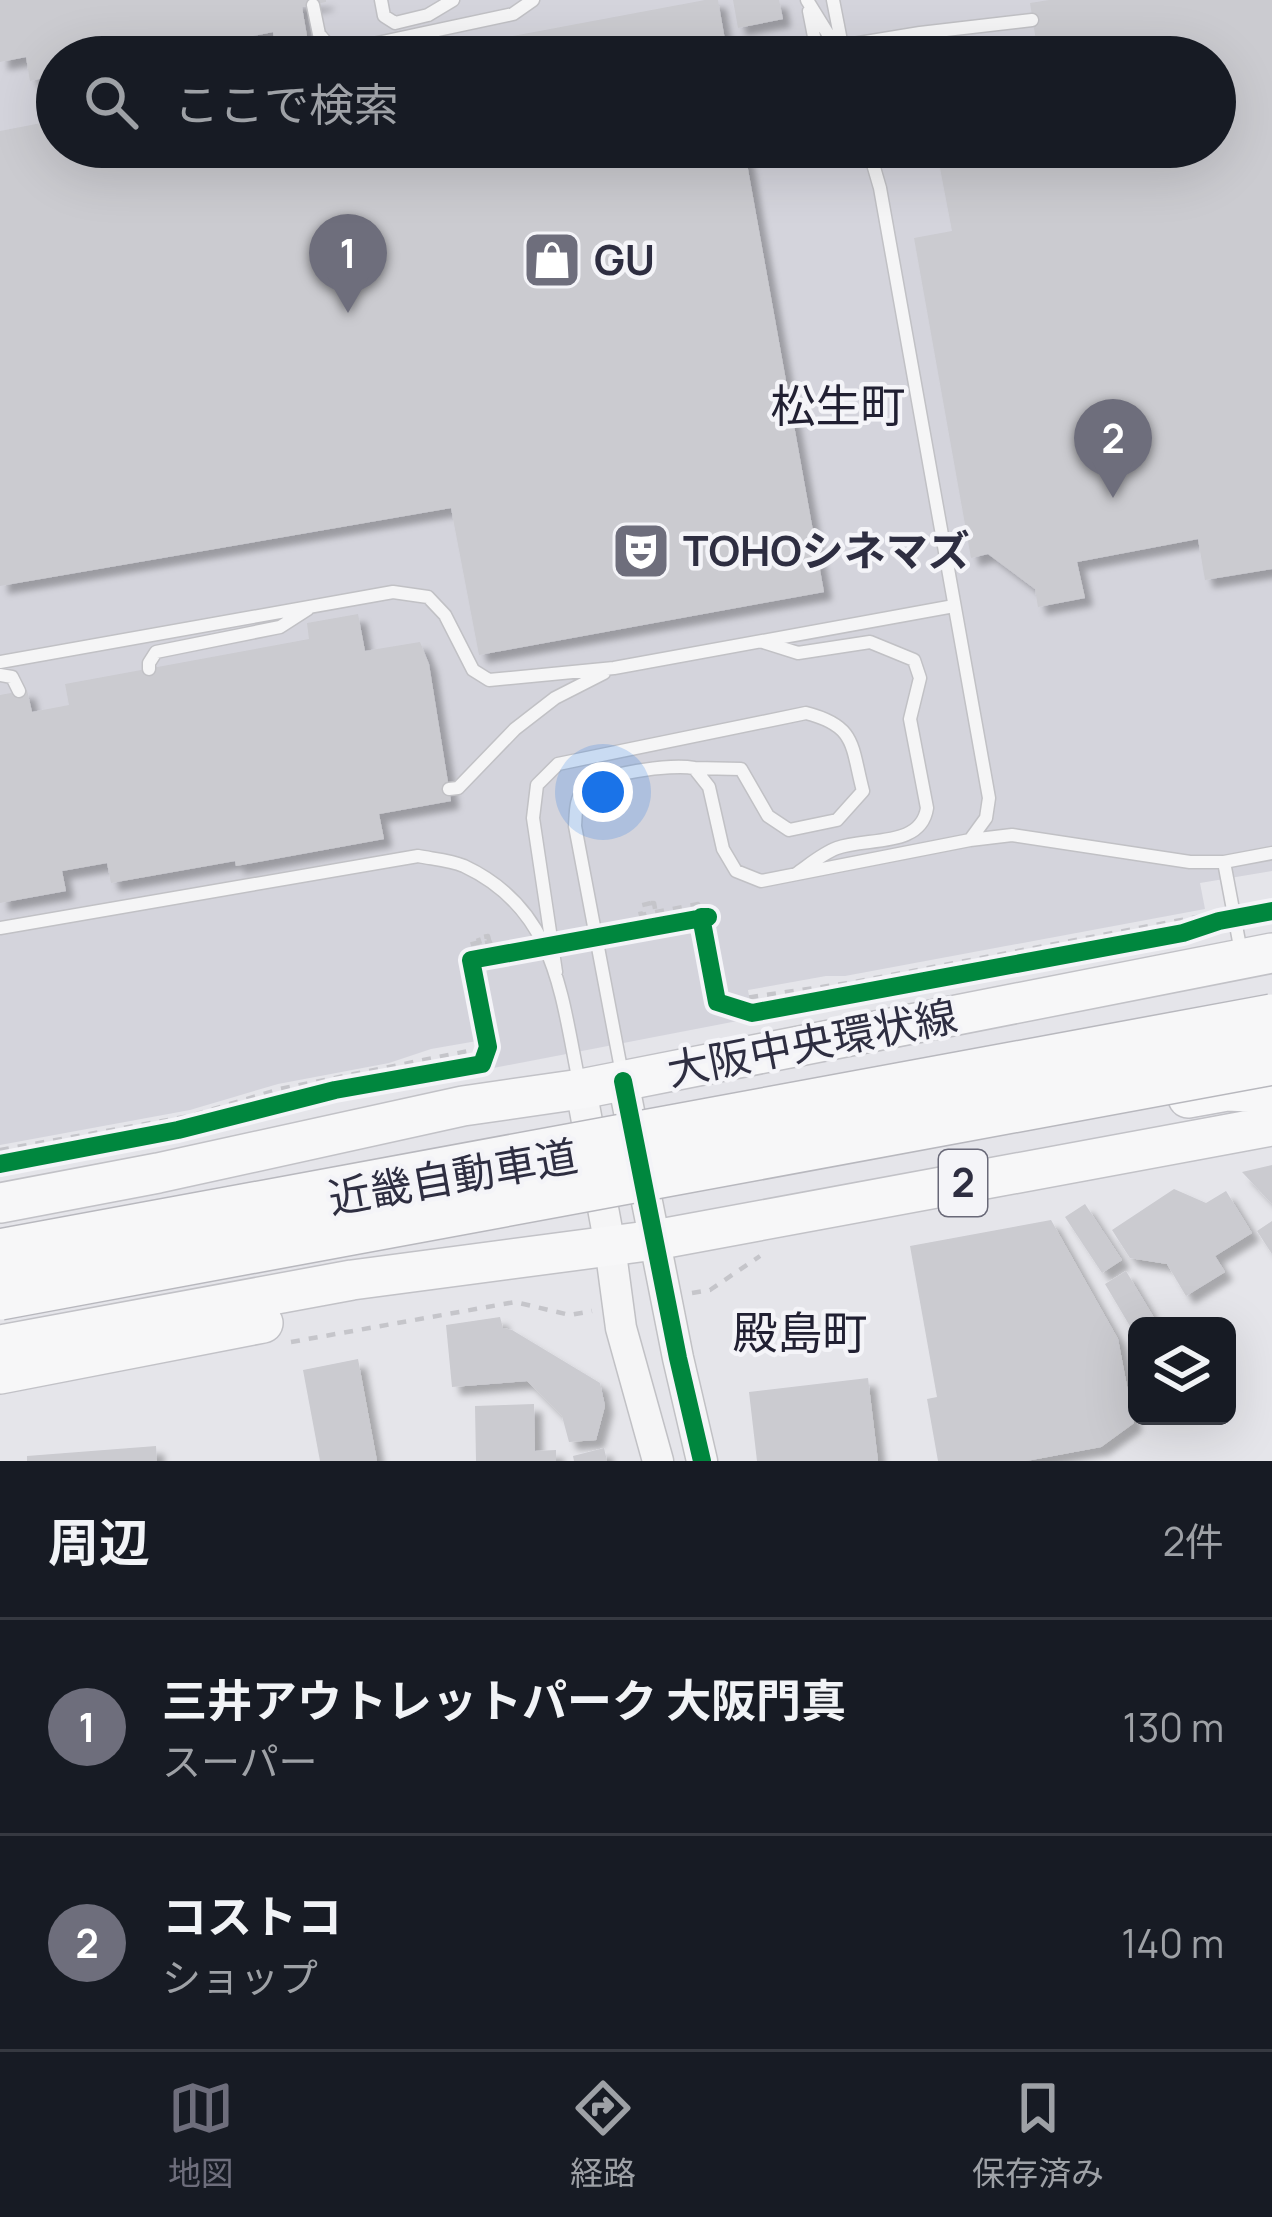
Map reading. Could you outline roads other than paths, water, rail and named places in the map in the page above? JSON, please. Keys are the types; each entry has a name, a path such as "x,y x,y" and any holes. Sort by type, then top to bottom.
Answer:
{"highway":[{"name":"近畿自動車道","path":"0,1252 1272,1017"},
{"name":"近畿自動車道","path":"0,1297 1272,1062"}],"main road":[{"name":"大阪中央環状線","path":"0,1203 463,1106 581,1089 1257,956"},
{"path":"594,1162 948,1098 980,1099 1025,1125 1227,1091 1272,1093"},
{"name":"2","path":"0,1345 352,1280 655,1240 1272,1126"},
{"path":"0,1180 137,1155 190,1166 191,1187 161,1198 0,1229"},
{"path":"0,1275 125,1257 175,1258 352,1280"},
{"name":"2","path":"0,1374 247,1327 435,1270"}],"street":[{"path":"623,1081 702,1461"},
{"path":"581,1089 621,1328 658,1461"}],"lane":[{"path":"381,0 385,16 395,22 428,15 453,0"},
{"path":"410,36 513,14 533,0"},
{"path":"807,0 830,36"},
{"path":"807,0 814,36"},
{"path":"833,0 842,36"},
{"path":"313,5 322,36"},
{"path":"907,36 1032,20"},
{"path":"874,168 988,798 986,818 970,840"},
{"path":"0,662 393,592 428,597 445,615 472,670 489,680 614,668 954,606"},
{"path":"149,668 156,652 280,627 315,604"},
{"path":"762,641 798,653 870,642 914,660 920,678 910,719 927,808 925,820 911,834 835,848 790,877"},
{"path":"449,789 458,788 515,729 555,698 614,668"},
{"path":"0,675 12,677 20,692"},
{"path":"581,1089 556,972 532,818 537,784 558,764 806,713 833,720 848,734 862,791 837,820 789,830 768,816 742,769 679,765 604,778 585,788 577,801 575,826 623,1081"},
{"path":"694,768 709,787 723,849 736,871 761,881 1012,835 1190,862 1224,862 1272,853"},
{"path":"0,928 418,856 461,865 502,889 529,918 556,972"},
{"path":"1224,862 1257,956"}],"place":[{"name":"GU","path":"552,260"},
{"name":"三井アウトレットパーク 大阪門真","path":"348,313"},
{"name":"コストコ","path":"1113,498"},
{"name":"TOHOシネマズ","path":"641,551"}],"district":[{"name":"松生町","path":"838,406"},
{"name":"殿島町","path":"800,1333"}]}
